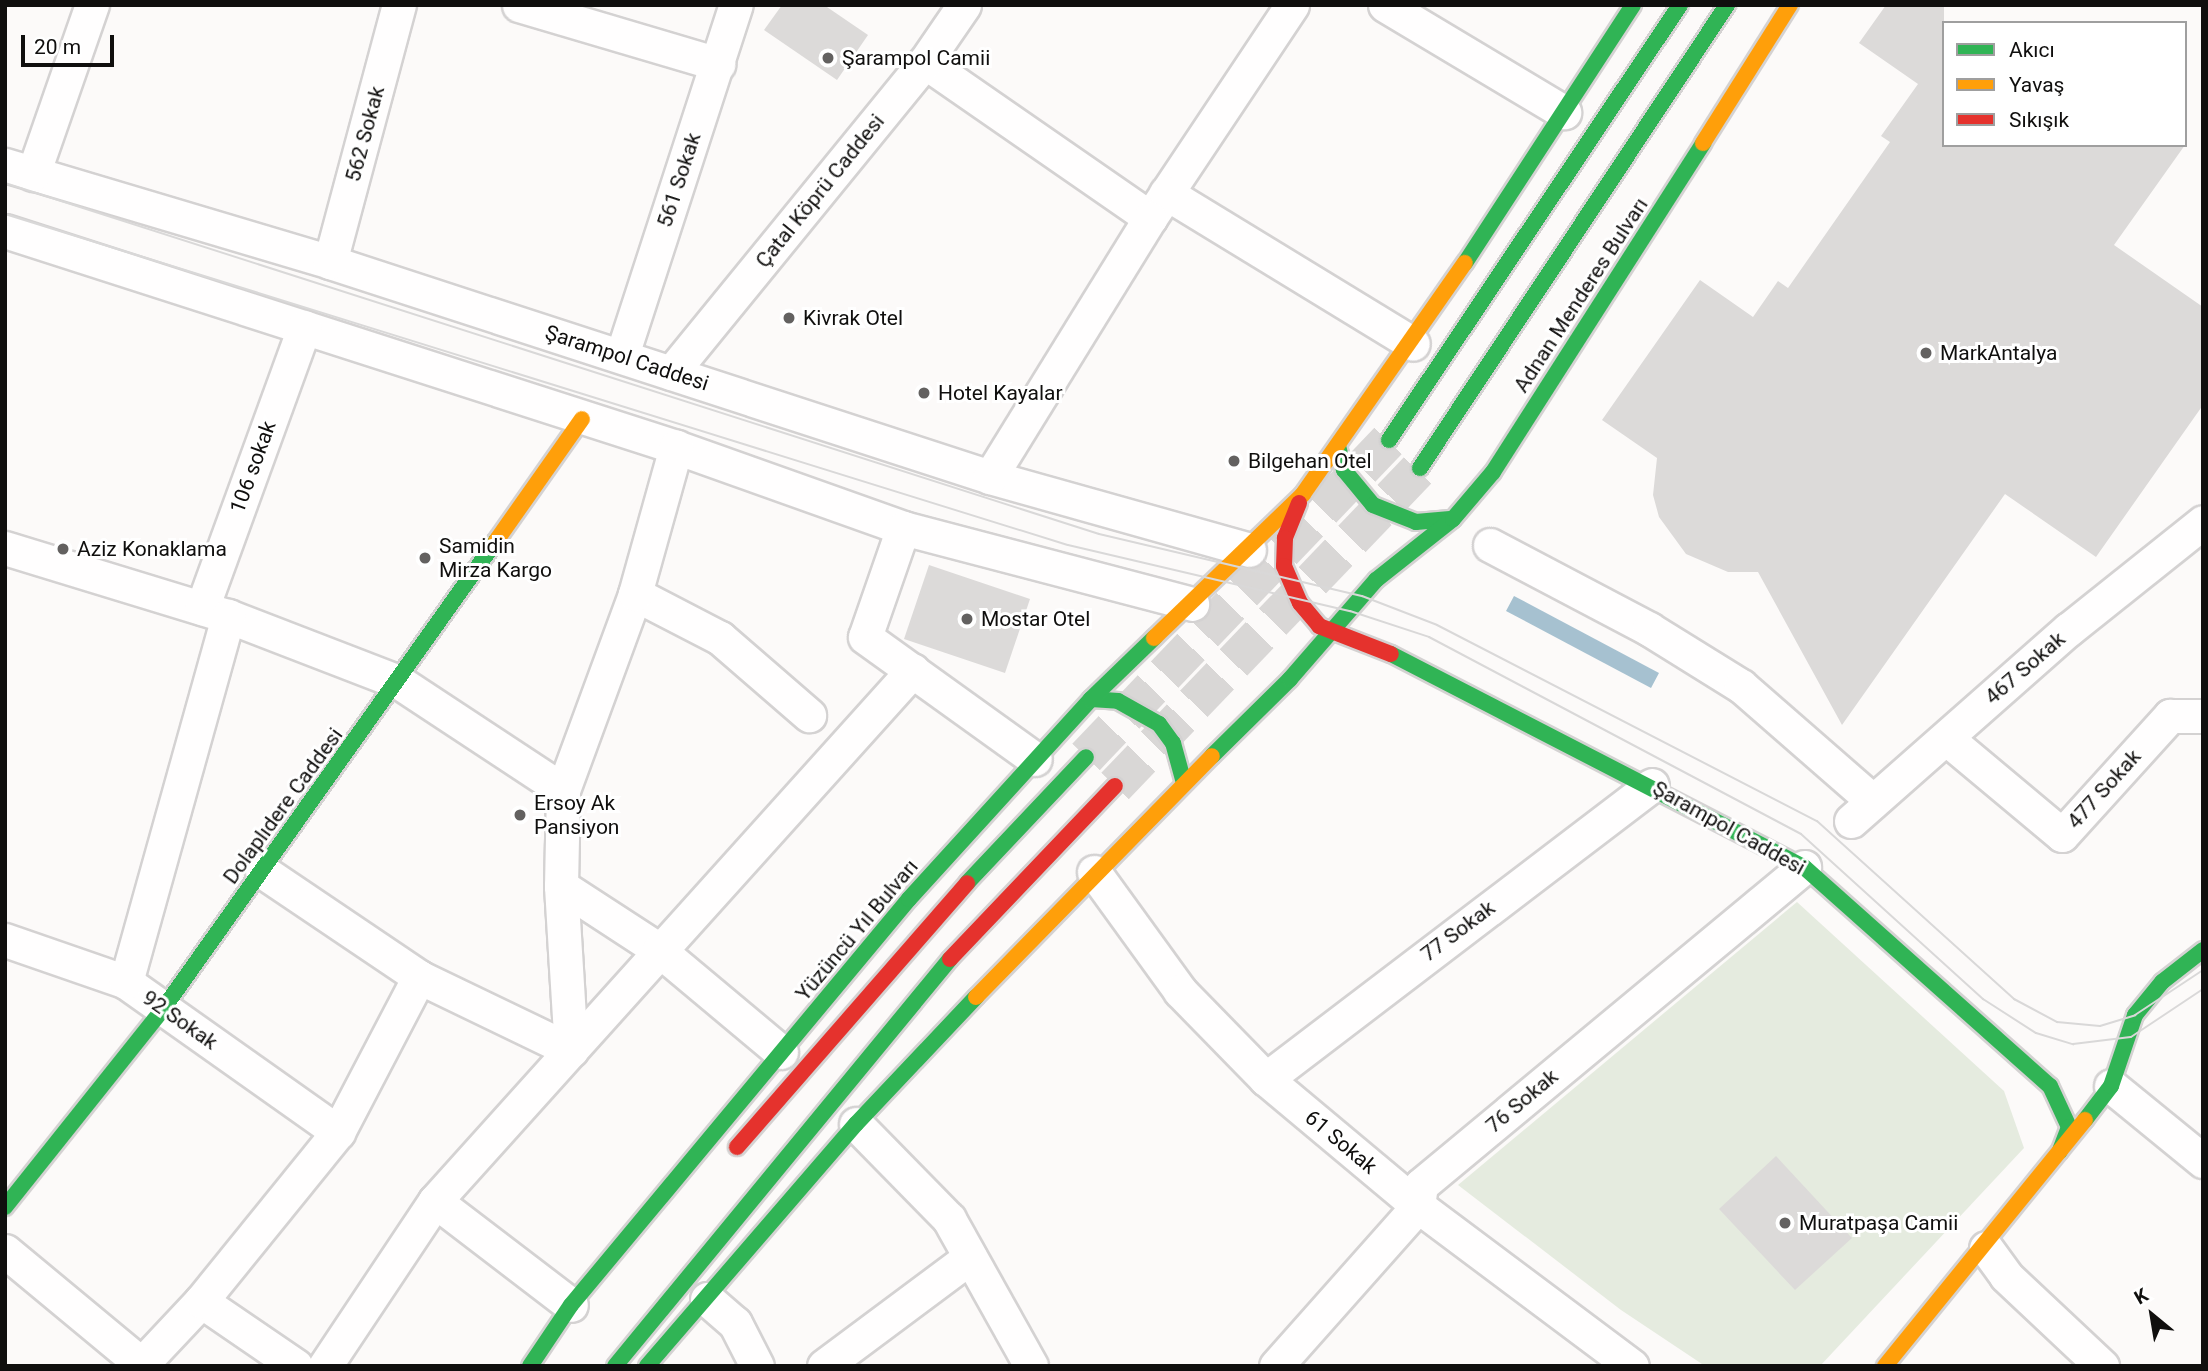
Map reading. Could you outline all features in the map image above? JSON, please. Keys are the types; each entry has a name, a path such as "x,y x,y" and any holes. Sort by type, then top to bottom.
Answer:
{"main road":[{"path":"1249,550 1303,494 1413,344 1633,5"},
{"path":"1389,440 1680,5"},
{"name":"Adnan Menderes Bulvarı","path":"1420,468 1727,5"},
{"name":"Adnan Menderes Bulvarı","path":"1332,634 1376,580 1454,519 1493,472 1790,5"},
{"name":"Dolaplıdere Caddesi","path":"5,1207 163,1009 399,681 582,418"},
{"path":"1338,446 1344,470 1373,505 1416,522 1454,519"},
{"path":"647,1366 856,1124 1094,872 1290,679 1332,634 1300,603 1284,566 1285,538 1303,494"},
{"name":"Yüzüncü Yıl Bulvarı","path":"530,1366 571,1306 781,1052 1035,759 1091,699 1249,550"},
{"name":"Şarampol Caddesi","path":"1332,634 1412,663 1652,785 1804,867 2050,1086 2069,1127 2060,1151"},
{"path":"1352,661 1412,663"},
{"path":"1290,679 1331,665"},
{"path":"1091,699 1118,701 1159,724 1173,743 1184,783"},
{"path":"724,1161 915,939 1086,757"},
{"path":"615,1366 850,1074 1004,897 1115,786"},
{"path":"1885,1366 1986,1248 2111,1086 2135,1015 2162,982 2203,950"},
{"path":"550,1366 567,1346"}],"street":[{"path":"19,170 92,5"},
{"name":"562 Sokak","path":"330,262 399,5"},
{"path":"519,5 718,64"},
{"name":"561 Sokak","path":"622,355 736,5"},
{"name":"Çatal Köprü Caddesi","path":"671,373 925,62 964,5"},
{"path":"990,477 1158,205 1292,5"},
{"path":"1385,5 1564,112"},
{"path":"925,62 1158,205 1413,344"},
{"name":"Şarampol Caddesi","path":"19,170 330,262 990,477 1249,550"},
{"path":"5,231 676,447 903,527 1192,604"},
{"path":"5,247 92,257"},
{"name":"106 sokak","path":"126,982 215,612 304,327"},
{"path":"571,1050 561,886 563,790 635,594 676,447"},
{"name":"467 Sokak","path":"1490,545 1649,629 1741,686 1862,811 2203,522"},
{"path":"903,527 865,637 1035,759"},
{"path":"5,548 215,612 399,681 563,790"},
{"path":"635,594 720,639 809,715"},
{"path":"325,1366 435,1201 913,670"},
{"name":"477 Sokak","path":"1946,738 2062,835 2170,716 2203,716"},
{"name":"77 Sokak","path":"1266,1079 1652,785"},
{"name":"76 Sokak","path":"1286,1362 1418,1206 1421,1185 1804,867"},
{"path":"262,871 419,977 571,1050"},
{"name":"61 Sokak","path":"1094,872 1180,991 1266,1079 1418,1206 1632,1366"},
{"path":"561,886 660,950 781,1052"},
{"name":"92 Sokak","path":"5,940 126,982 338,1132"},
{"path":"5,1251 140,1365 201,1301 338,1132 419,977"},
{"path":"2111,1086 2203,1161"},
{"path":"856,1124 949,1219 1031,1366"},
{"path":"435,1201 571,1306"},
{"path":"1986,1248 2006,1276 2102,1366"},
{"path":"824,1366 970,1257"},
{"path":"707,1299 735,1323 757,1366"},
{"path":"201,1301 296,1366"}],"shaded area":[{"path":"1797,902 2004,1091 2024,1148 1820,1366 1705,1366 1621,1310 1458,1185"}],"water":[{"path":"1514,596 1659,673 1651,688 1506,611"}],"building":[{"name":"Şarampol Camii","path":"782,5 824,5 868,35 837,80 764,30"},
{"name":"MarkAntalya","path":"1886,5 1944,5 1942,147 2184,147 2114,245 2203,307 2203,405 2096,557 2005,494 1842,725 1758,572 1728,572 1686,554 1659,517 1653,495 1657,458 1602,420 1700,280 1753,317 1778,281 1788,288 1890,142 1881,136 1918,84 1859,43"},
{"name":"Mostar Otel","path":"929,565 1030,599 1005,673 904,639"},
{"name":"Muratpaşa Camii","path":"1776,1156 1852,1238 1795,1290 1719,1209"}],"tunnel":[{"path":"1086,757 1389,440"},
{"path":"1115,786 1420,468"}],"tram line":[{"path":"5,183 1099,534 1362,596 1437,625 1817,821 2014,999 2057,1022 2100,1026 2135,1015 2203,970"},
{"path":"5,214 1068,545 1350,611 1429,637 1801,834 1983,999 2036,1033 2073,1044 2131,1037 2203,989"}],"traffic: fast":[{"path":"1465,263 1633,5"},
{"path":"1389,440 1680,5"},
{"path":"1420,468 1727,5"},
{"path":"1212,756 1290,679 1376,580 1453,519 1493,472 1703,143"},
{"path":"1338,446 1344,470 1373,505 1416,522 1453,519"},
{"path":"5,1207 163,1009 496,541"},
{"path":"530,1366 571,1305 909,899 1091,699 1154,638"},
{"path":"1391,654 1804,867 2050,1086 2069,1127 2060,1151"},
{"path":"1091,699 1118,701 1159,724 1173,743 1184,783"},
{"path":"967,883 1086,757"},
{"path":"2085,1120 2111,1086 2135,1015 2162,982 2203,950"},
{"path":"615,1366 950,959"},
{"path":"647,1366 856,1124 976,997"}],"traffic: slow":[{"path":"1703,143 1790,5"},
{"path":"1154,638 1303,494 1465,263"},
{"path":"496,541 582,419"},
{"path":"976,997 1212,756"},
{"path":"1885,1366 2085,1120"}],"traffic: jam":[{"path":"1299,503 1285,538 1284,566 1300,603 1319,626 1391,654"},
{"path":"950,959 1115,786"},
{"path":"737,1147 967,883"}],"place":[{"name":"Şarampol Camii","path":"828,58"},
{"name":"Kivrak Otel","path":"789,318"},
{"name":"MarkAntalya","path":"1926,353"},
{"name":"Hotel Kayalar","path":"924,393"},
{"name":"Bilgehan Otel","path":"1234,461"},
{"name":"Aziz Konaklama","path":"63,549"},
{"name":"Samidin Mirza Kargo","path":"425,558"},
{"name":"Mostar Otel","path":"967,619"},
{"name":"Ersoy Ak Pansiyon","path":"520,815"},
{"name":"Muratpaşa Camii","path":"1785,1223"}]}
